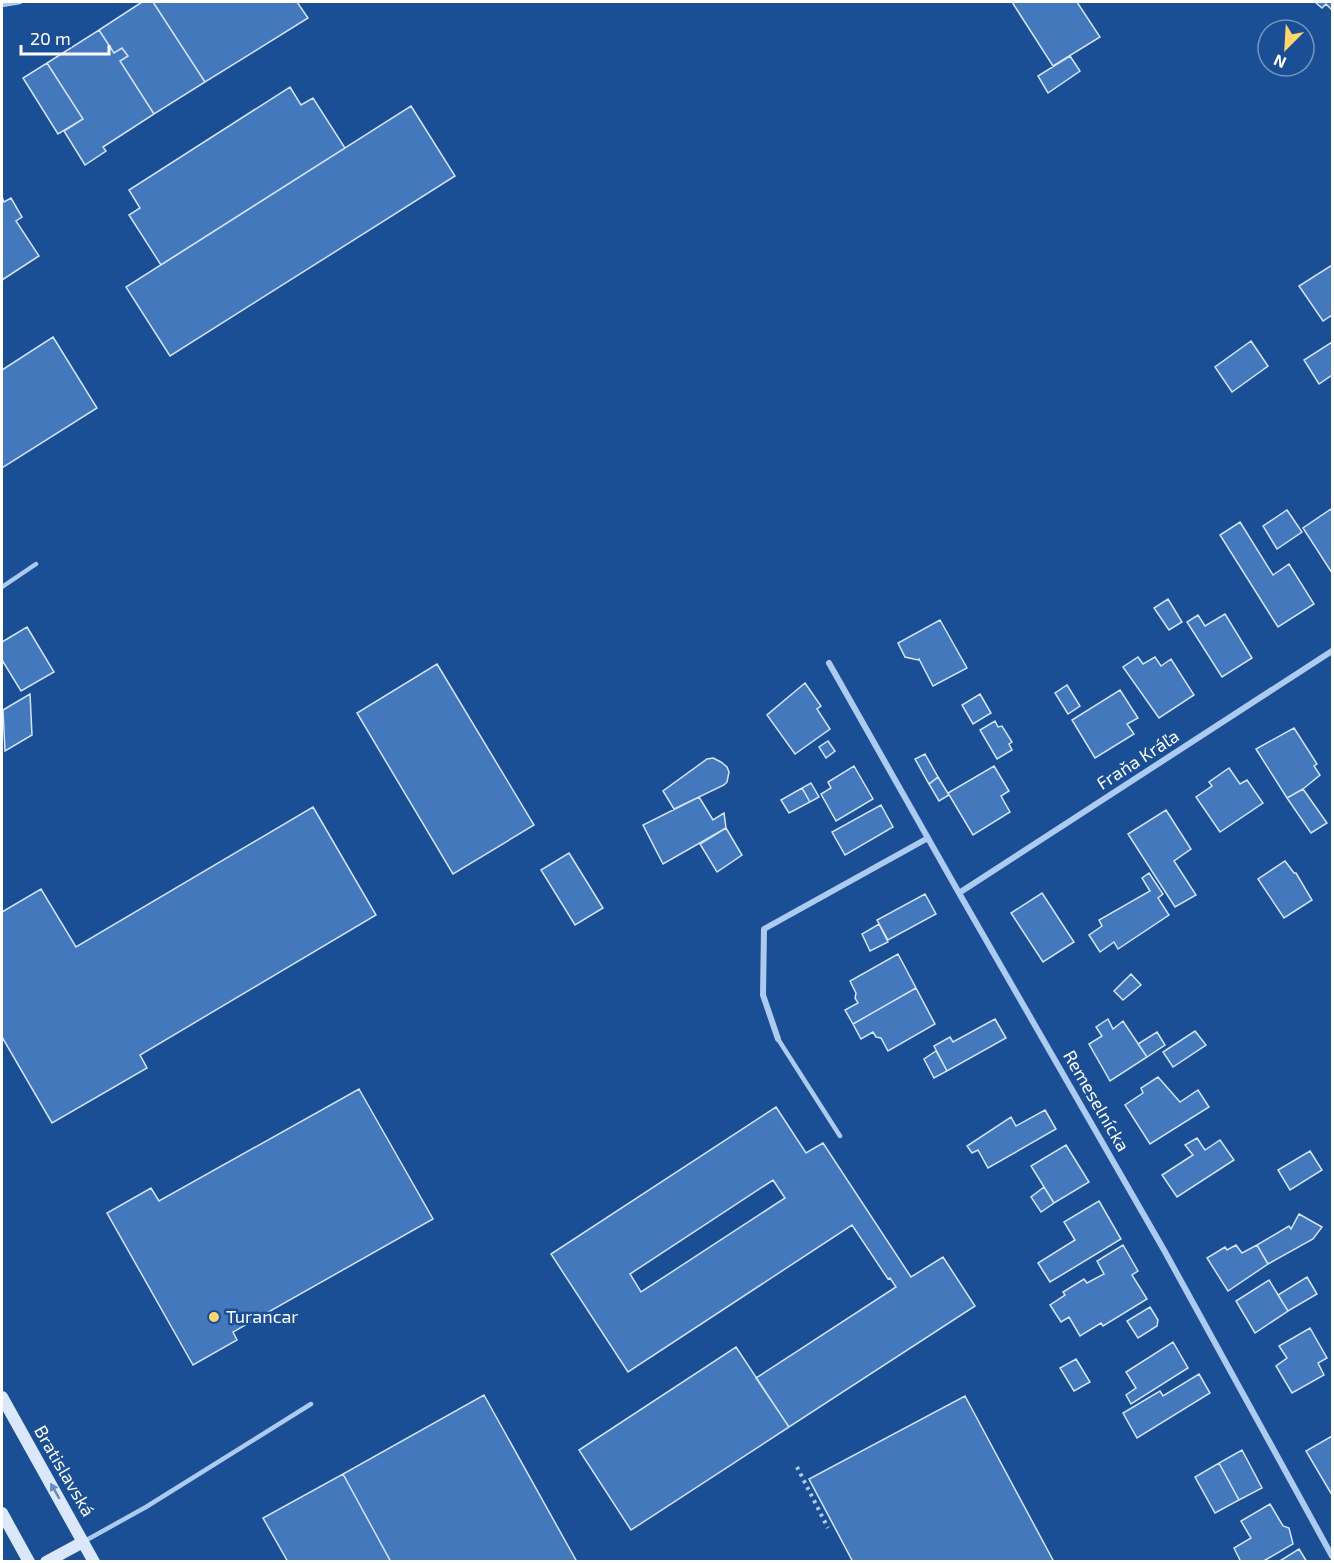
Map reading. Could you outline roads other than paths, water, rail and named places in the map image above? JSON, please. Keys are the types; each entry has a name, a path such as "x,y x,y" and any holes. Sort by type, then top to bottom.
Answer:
{"main road":[{"name":"Bratislavská","path":"2,1397 94,1562"},
{"path":"2,1513 29,1562"},
{"path":"46,1562 83,1542"}],"street":[{"name":"Fraňa Kráľa","path":"959,893 1332,651"},
{"name":"Remeselnícka","path":"829,663 1164,1250 1332,1556"},
{"path":"778,1039 763,995 764,929 928,838"}],"lane":[{"path":"2,5 20,2"},
{"path":"2,587 36,564"},
{"path":"778,1039 840,1136"},
{"path":"83,1542 146,1507 311,1404"}],"place":[{"name":"Turancar","path":"214,1317"}]}
